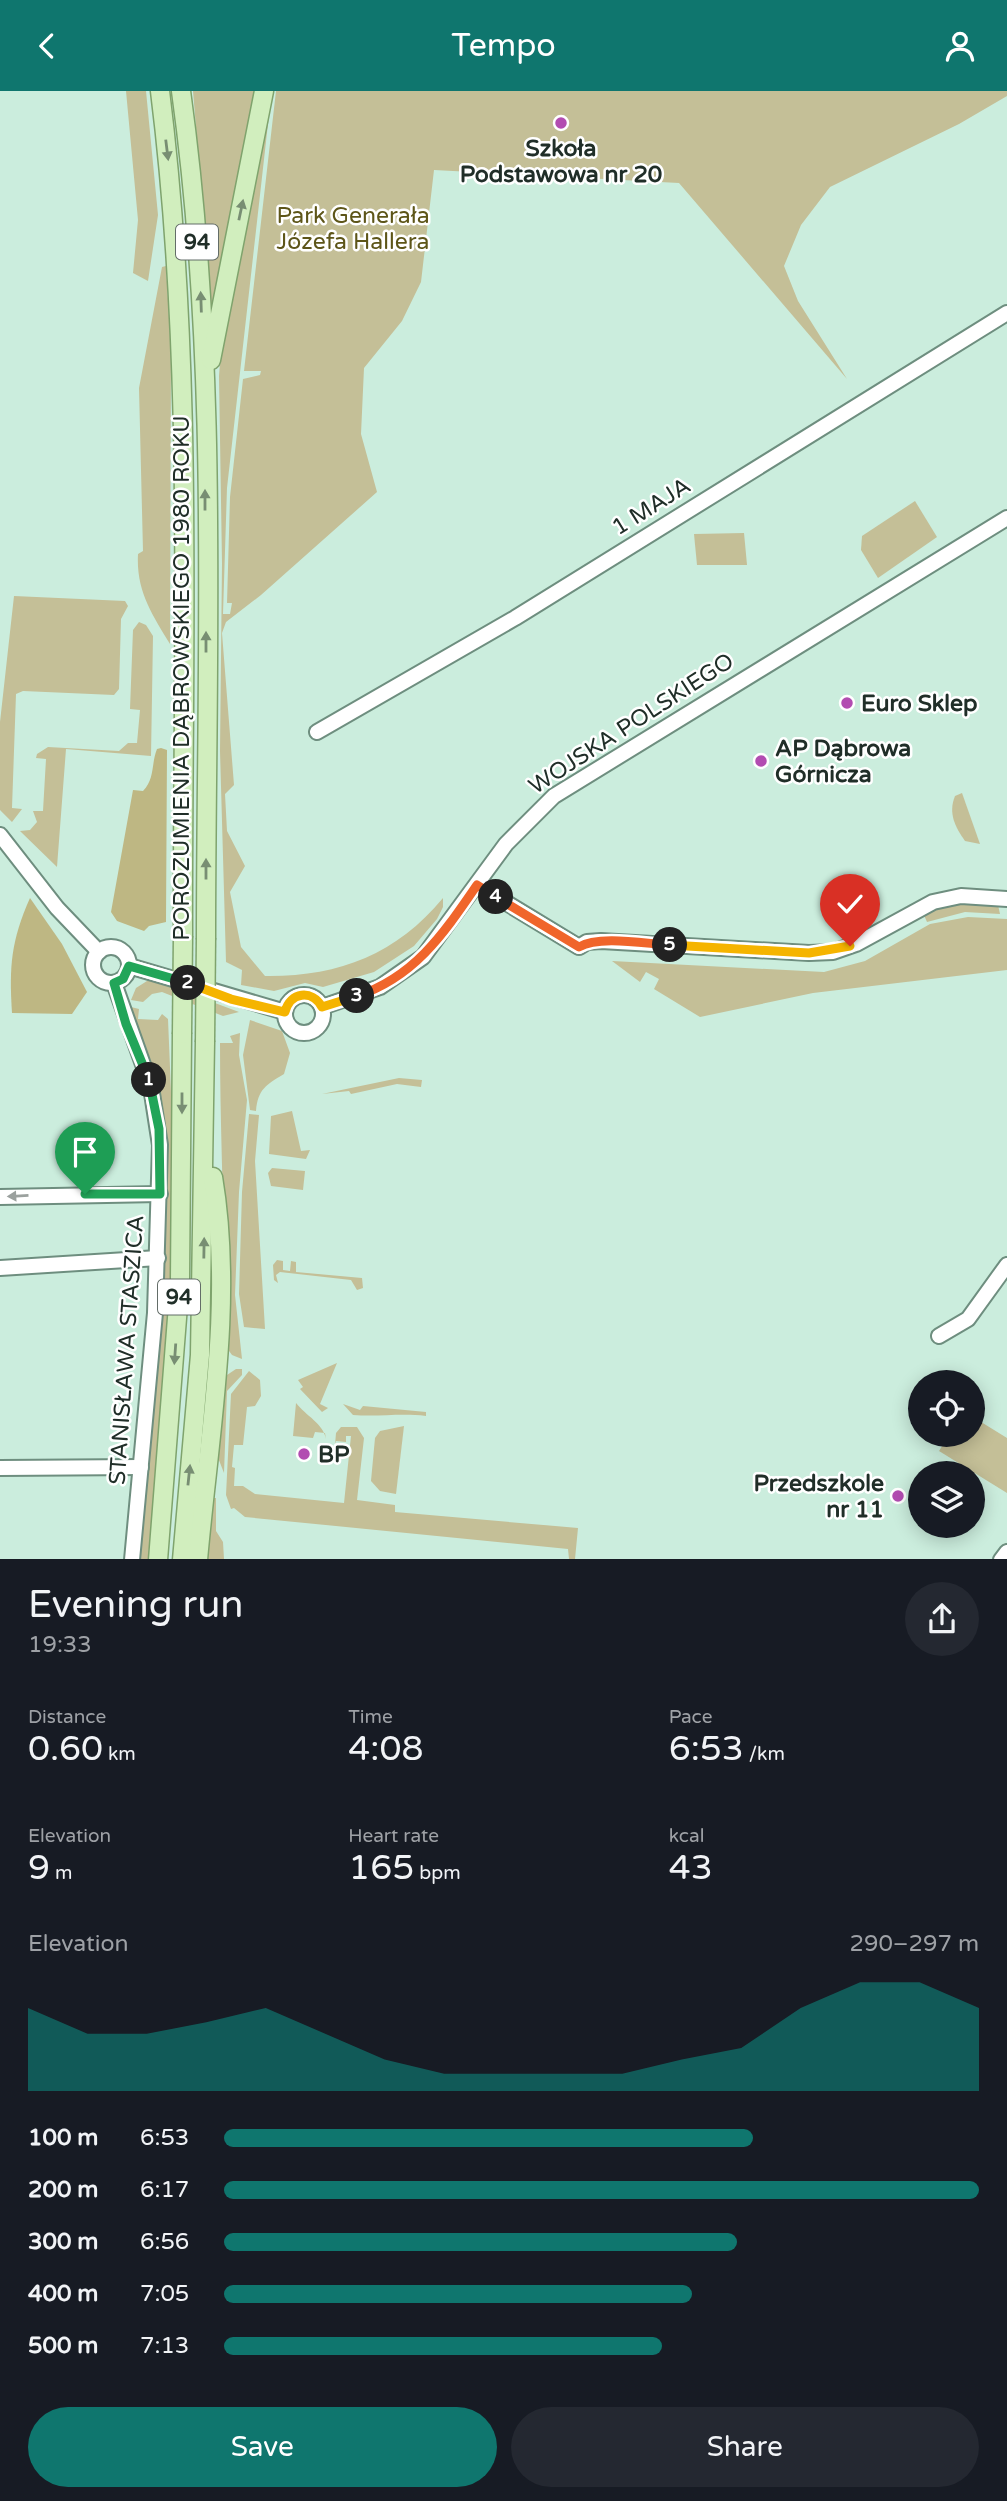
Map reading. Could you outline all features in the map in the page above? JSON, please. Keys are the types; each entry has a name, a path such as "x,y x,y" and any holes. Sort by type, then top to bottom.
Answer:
{"main road":[{"name":"POROZUMIENIA DĄBROWSKIEGO 1980 ROKU","path":"158,1559 180,1280 183,936 181,403 177,280 160,91"},
{"name":"POROZUMIENIA DĄBROWSKIEGO 1980 ROKU","path":"181,91 193,184 205,395 206,938 200,1355 182,1559"},
{"path":"205,395 264,91"},
{"path":"198,1559 215,1380 221,1271 219,1216 204,1143"}],"street":[{"name":"1 MAJA","path":"317,732 523,613 1007,313"},
{"name":"WOJSKA POLSKIEGO","path":"322,1007 380,988 415,965 443,934 525,822 566,787 1007,518"},
{"path":"0,835 57,908 99,952"},
{"path":"477,885 579,947 587,942 601,941 809,953 833,952 856,944 911,912 942,900 961,896 1007,899"},
{"path":"107,947 116,948 124,953 129,966 123,979 114,983 100,979 94,971 93,961 99,952 107,947"},
{"path":"129,966 285,1012"},
{"name":"STANISŁAWA STASZICA","path":"114,983 152,1092 159,1129 159,1258 132,1559"},
{"path":"302,995 314,998 322,1007 319,1026 308,1032 292,1028 285,1012 290,1001 302,995"},
{"path":"0,1197 160,1194"},
{"path":"0,1268 159,1258"},
{"path":"939,1336 968,1319 1007,1265"},
{"path":"0,1468 141,1467"},
{"path":"1001,1559 1007,1552"}],"green space":[{"path":"126,91 146,91 158,215 148,281 133,273 138,220"},
{"path":"193,91 258,91 213,311 211,309"},
{"name":"Park Generała Józefa Hallera","path":"276,91 1007,91 1007,96 959,124 830,187 801,225 784,266 798,301 847,379 679,183 434,170 421,282 402,321 364,368 361,434 377,492 261,595 226,622 222,633 234,785 225,794 227,831 245,866 230,892 241,947 265,976 317,972 341,967 385,948 425,918 443,898 443,907 437,919 414,946 374,972 323,987 305,983 274,991 241,985 242,970 226,962 220,751 222,563 219,376 222,335 270,106 227,488 223,614 230,614 232,603 227,603 230,497 243,379 260,375 261,371 244,371"},
{"path":"166,266 171,350 170,644 146,602 138,567 138,554 143,551 139,388 162,267"},
{"path":"915,501 937,537 878,578 861,550 862,536"},
{"path":"744,533 747,565 697,565 694,534"},
{"path":"14,596 125,601 128,606 121,619 119,689 114,695 23,691 16,694 12,808 22,809 12,822 0,810 0,722"},
{"path":"139,622 146,625 153,636 151,756 66,749 57,867 20,831 30,830 37,822 33,811 43,811 46,759 36,758 37,754 48,747 119,751 128,743 137,743 140,710 130,709 133,630"},
{"path":"962,793 980,844 965,841 954,820 953,802 955,796"},
{"path":"946,905 998,905 1000,914 965,912 927,922 923,913"},
{"path":"968,917 1007,919 1007,970 813,993 700,1017 654,989 659,979 646,972 640,982 612,961 824,972 865,961 930,924"},
{"path":"147,981 156,981 239,1012 223,1016 162,992 152,994 143,1002 131,1000 136,988"},
{"path":"131,1007 139,1009 138,1019 158,1020 162,1014 168,1019 174,1165 172,1280 148,1559 138,1559 163,1288 167,1184 164,1123 159,1095"},
{"path":"250,1020 282,1031 290,1053 284,1074 264,1088 256,1111 250,1110 243,1055"},
{"path":"240,1033 239,1055 247,1100 239,1192 235,1295 242,1359 232,1355 224,1344 220,1043 233,1043 230,1036"},
{"path":"399,1078 422,1080 421,1087 397,1084 351,1094 349,1091 322,1094"},
{"path":"292,1111 301,1151 310,1150 306,1159 269,1154 271,1116"},
{"path":"249,1114 259,1115 255,1161 265,1329 244,1327 239,1294 242,1192"},
{"path":"272,1168 305,1171 303,1190 271,1186 268,1173"},
{"path":"277,1260 283,1261 283,1270 290,1271 291,1261 296,1262 296,1272 362,1278 363,1288 357,1290 351,1280 280,1272 276,1275 278,1283 274,1280 273,1265"},
{"path":"337,1363 320,1404 328,1408 322,1412 300,1389 303,1387 298,1380"},
{"path":"236,1369 242,1369 242,1375 227,1391 224,1473 215,1450 224,1377"},
{"path":"249,1371 260,1380 261,1396 255,1406 247,1407 243,1445 234,1445 234,1486 243,1486 255,1494 344,1503 351,1436 346,1436 346,1442 336,1441 335,1445 336,1433 341,1427 357,1427 364,1438 357,1500 395,1505 395,1512 578,1528 575,1559 569,1559 568,1549 245,1517 234,1508 231,1509 226,1495 231,1394"},
{"path":"296,1403 324,1433 315,1432 313,1438 293,1436"},
{"path":"343,1404 360,1410 363,1406 426,1412 426,1416 353,1415"},
{"path":"985,1424 1007,1438 1007,1493 985,1479 985,1461 955,1461 939,1451 942,1447 985,1447"},
{"path":"404,1426 396,1494 380,1491 371,1481 375,1438 380,1431"},
{"path":"212,1498 216,1498 216,1531 223,1542 224,1559 206,1559"}],"shaded area":[{"path":"157,749 167,750 166,922 149,926 144,931 117,921 111,912 133,790 143,791 147,786"},
{"path":"30,898 62,944 87,992 72,1014 12,1013 11,981 15,941"}],"place":[{"name":"Szkoła Podstawowa nr 20","path":"561,123"},
{"name":"Euro Sklep","path":"847,703"},
{"name":"AP Dąbrowa Górnicza","path":"761,761"},
{"name":"BP","path":"304,1454"},
{"name":"Przedszkole nr 11","path":"898,1496"}],"route":[{"path":"85,1194 160,1194 159,1129 152,1092 126,1024 114,983 123,979 129,966 147,969 231,999 270,1009 285,1012 290,1001 302,995 314,998 322,1007 380,988 415,965 443,934 477,885 579,947 587,942 601,941 809,953 833,952 850,946"}]}
